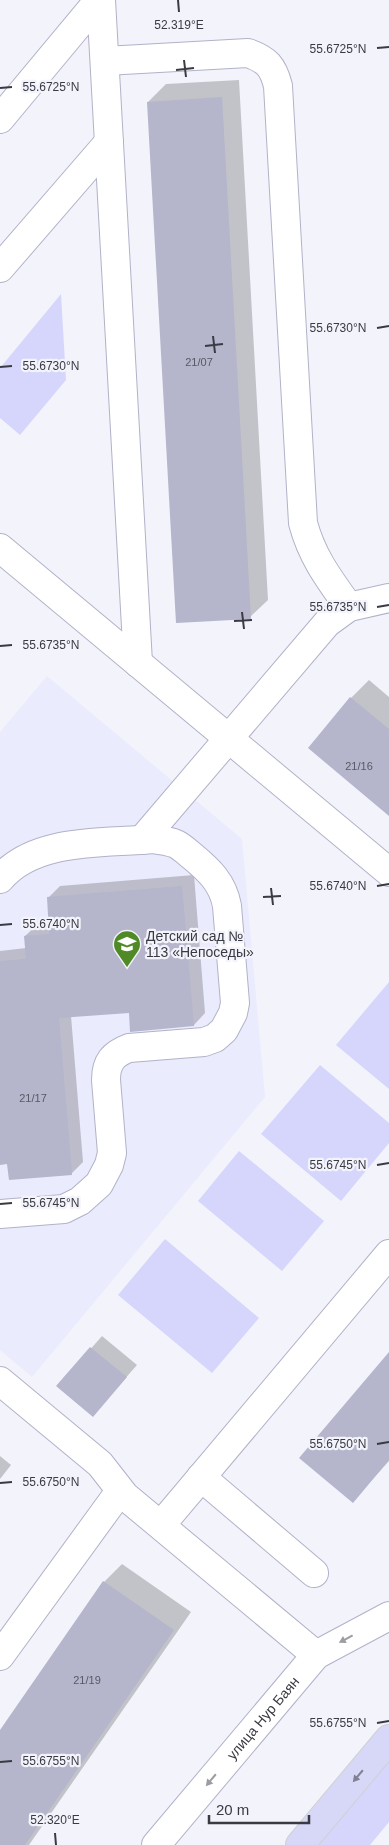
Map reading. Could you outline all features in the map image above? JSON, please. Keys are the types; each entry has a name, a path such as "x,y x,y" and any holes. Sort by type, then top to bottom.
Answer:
{"main road":[{"path":"300,1845 389,1739"}],"street":[{"path":"100,0 138,663"},
{"path":"0,119 100,0"},
{"path":"105,62 248,53 261,58 275,74 278,86 303,523 307,538 319,565 349,607"},
{"path":"0,268 109,142"},
{"path":"0,548 389,872"},
{"path":"142,840 327,624 349,607 389,598"},
{"path":"0,879 31,856 57,847 142,840 163,840 179,845 206,868 220,885 227,906 235,1003 234,1013 224,1030 215,1038 204,1042 129,1048 118,1052 110,1059 106,1070 112,1153 109,1165 99,1184 80,1201 64,1209 0,1214"},
{"path":"161,1525 389,1254"},
{"path":"0,1381 100,1464 120,1491 316,1655"},
{"path":"202,1477 314,1573"},
{"path":"3,1645 120,1491"},
{"name":"улица Нур Баян","path":"156,1845 316,1655 389,1616"}],"shaded area":[{"path":"61,294 66,380 20,435 0,418 0,368"},
{"name":"Детский сад № 113 «Непоседы»","path":"47,676 242,839 265,1097 32,1377 0,1350 0,732"},
{"path":"389,982 389,1089 336,1045"},
{"path":"320,1065 389,1123 389,1143 341,1201 261,1134"},
{"path":"239,1151 324,1221 282,1271 198,1201"},
{"path":"165,1239 259,1318 212,1373 118,1295"},
{"path":"389,1756 389,1822 370,1845 314,1845"}],"building":[{"path":"222,97 251,619 176,623 147,102"},
{"path":"350,697 389,729 389,816 308,748"},
{"path":"182,886 194,1026 130,1032 129,1013 59,1018 72,1175 9,1180 7,1164 0,1165 0,961 26,959 24,936 49,934 47,897"},
{"path":"90,1347 127,1377 93,1417 56,1386"},
{"path":"389,1352 389,1460 353,1503 299,1458"},
{"path":"103,1581 174,1630 25,1845 0,1845 0,1730"}],"place":[{"name":"Детский сад № 113 «Непоседы»","path":"127,968"}]}
